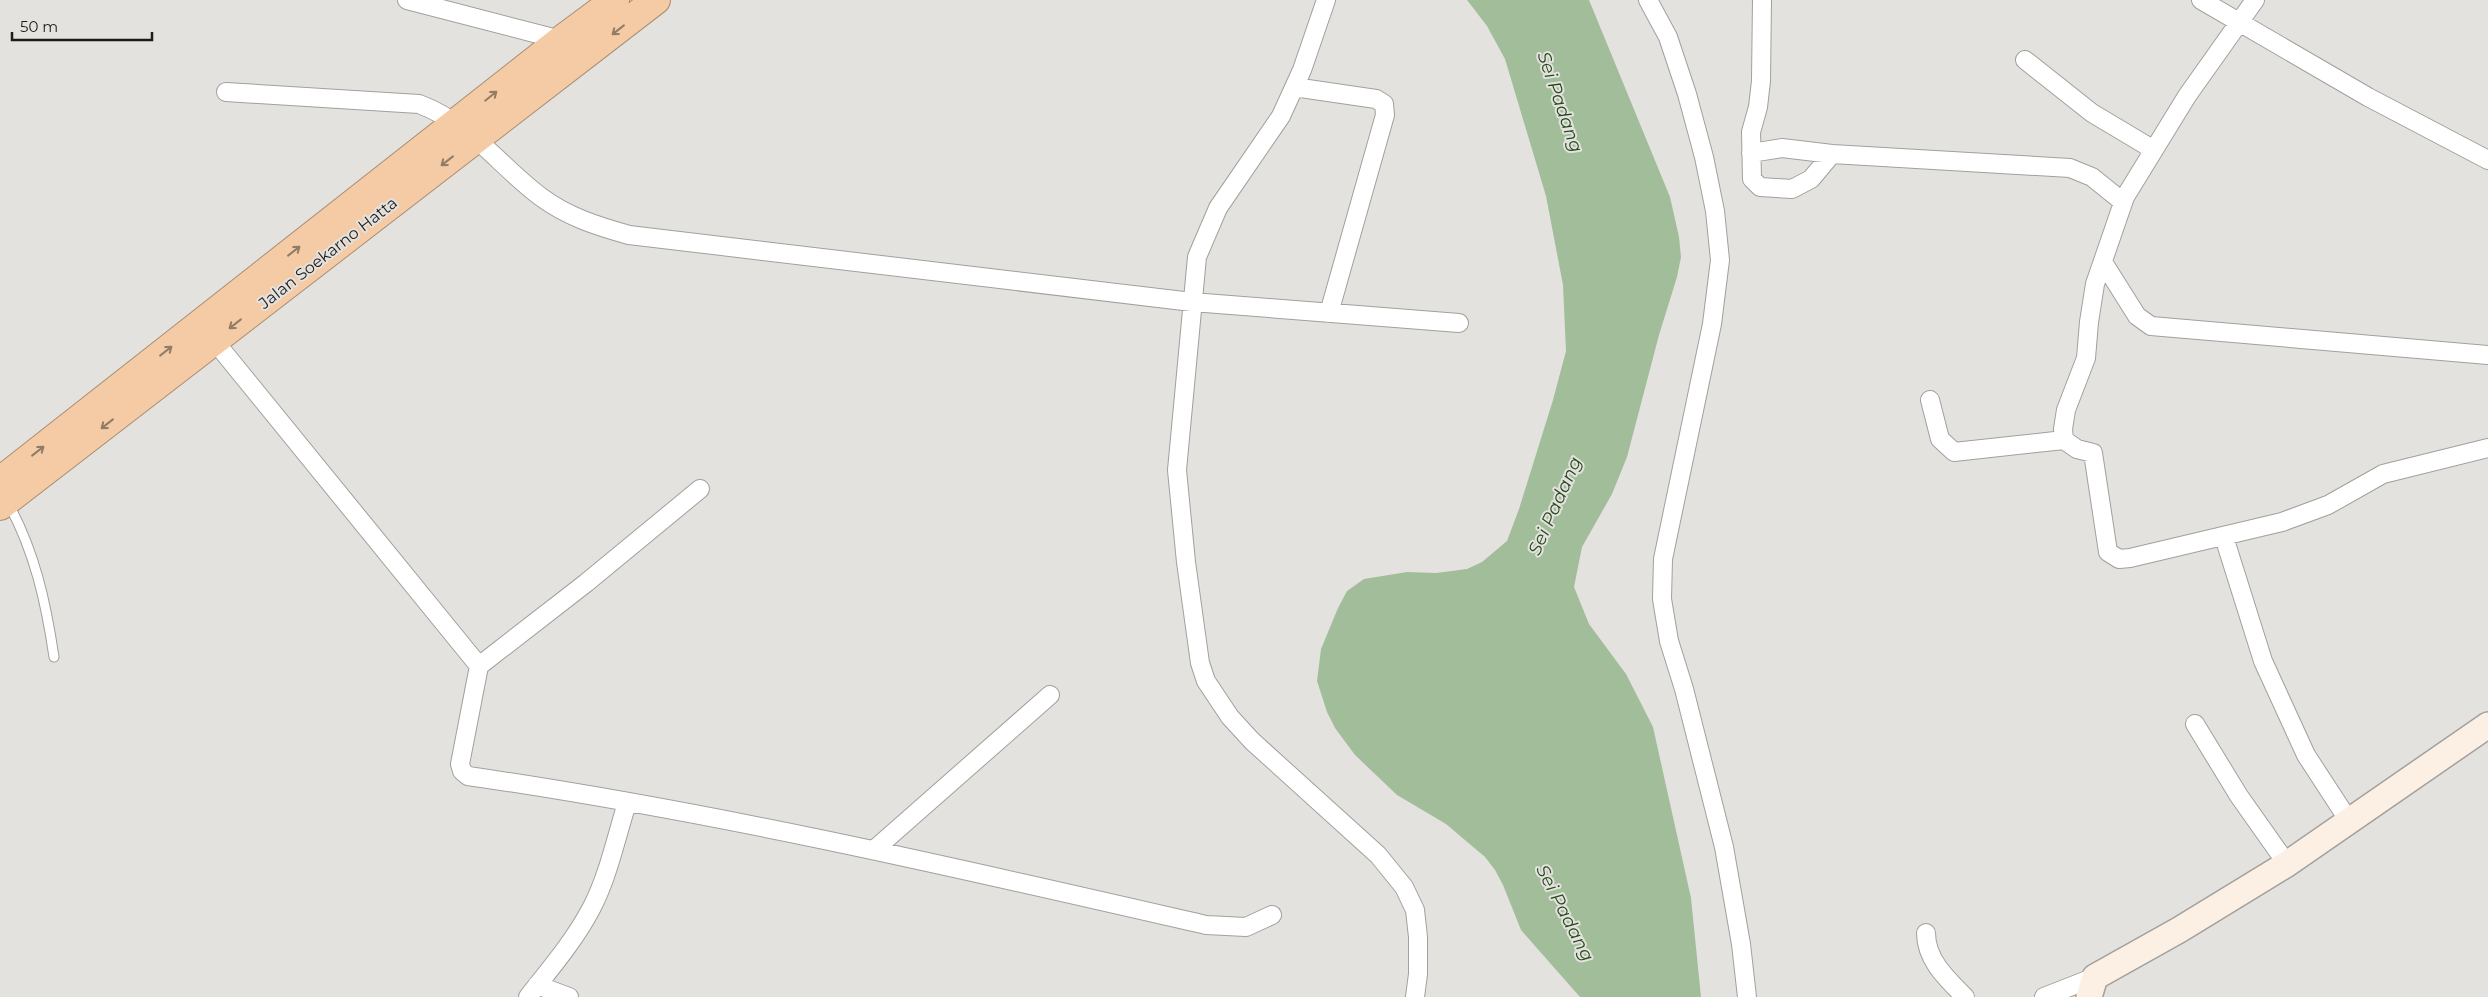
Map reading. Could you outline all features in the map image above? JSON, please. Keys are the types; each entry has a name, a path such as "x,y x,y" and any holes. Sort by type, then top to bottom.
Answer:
{"highway":[{"name":"Jalan Soekarno Hatta","path":"467,131 561,40 615,0"},
{"name":"Jalan Soekarno Hatta","path":"3,496 124,397 467,131 656,0"}],"street":[{"path":"406,0 561,40"},
{"path":"1326,0 1294,87 1281,116 1218,208 1206,232 1197,257 1177,470 1186,562 1200,663 1206,682 1216,698 1252,741 1378,855 1404,887 1415,910 1418,937 1418,974 1415,997"},
{"path":"1648,0 1668,37 1687,94 1704,157 1715,211 1720,260 1712,324 1663,559 1662,600 1669,641 1684,689 1724,847 1741,944 1747,997"},
{"path":"1762,0 1761,81 1758,107 1751,132 1751,175 1755,184 1760,187 1792,189 1811,179 1832,154"},
{"path":"2201,0 2359,92 2488,160"},
{"path":"2064,440 2063,428 2066,410 2086,358 2090,312 2103,262 2123,202 2187,96 2255,0"},
{"path":"2025,60 2092,112 2154,150"},
{"path":"1294,87 1376,98 1384,104 1385,115 1329,313"},
{"path":"226,92 419,104 440,112 467,131 540,196 564,212 591,225 629,235 767,253 985,276 1192,302 1459,323"},
{"path":"1751,153 1782,148 1832,154 2070,168 2092,177 2123,202"},
{"path":"2103,262 2136,316 2151,326 2488,355"},
{"path":"207,332 479,666"},
{"path":"1930,400 1940,439 1954,452 2064,440 2076,449 2093,453 2108,552 2113,557 2130,558 2224,537 2308,513 2383,474 2488,448"},
{"path":"700,489 586,583 479,666 460,764 462,770 468,776 550,788 876,849 1206,925 1246,928 1272,915"},
{"path":"2224,537 2263,661 2306,755 2349,821"},
{"path":"876,849 1050,695"},
{"path":"2195,724 2239,796 2288,864"},
{"path":"2044,997 2092,987 2179,930 2288,864 2488,724"},
{"path":"569,997 533,991 592,908 627,803"},
{"path":"1926,933 1928,948 1936,966 1965,997"}],"lane":[{"path":"3,496 29,543 48,611 54,658"}],"water":[{"name":"Sei Padang","path":"1467,0 1589,0 1670,197 1679,237 1681,257 1677,277 1659,335 1627,457 1612,494 1582,547 1574,587 1589,624 1626,674 1653,727 1691,898 1701,997 1580,997 1521,930 1503,885 1485,857 1446,824 1397,795 1355,755 1335,728 1327,712 1317,681 1321,649 1347,591 1364,579 1407,572 1436,573 1467,569 1482,562 1507,541 1553,400 1566,351 1563,285 1546,196 1505,59 1487,26"}]}
